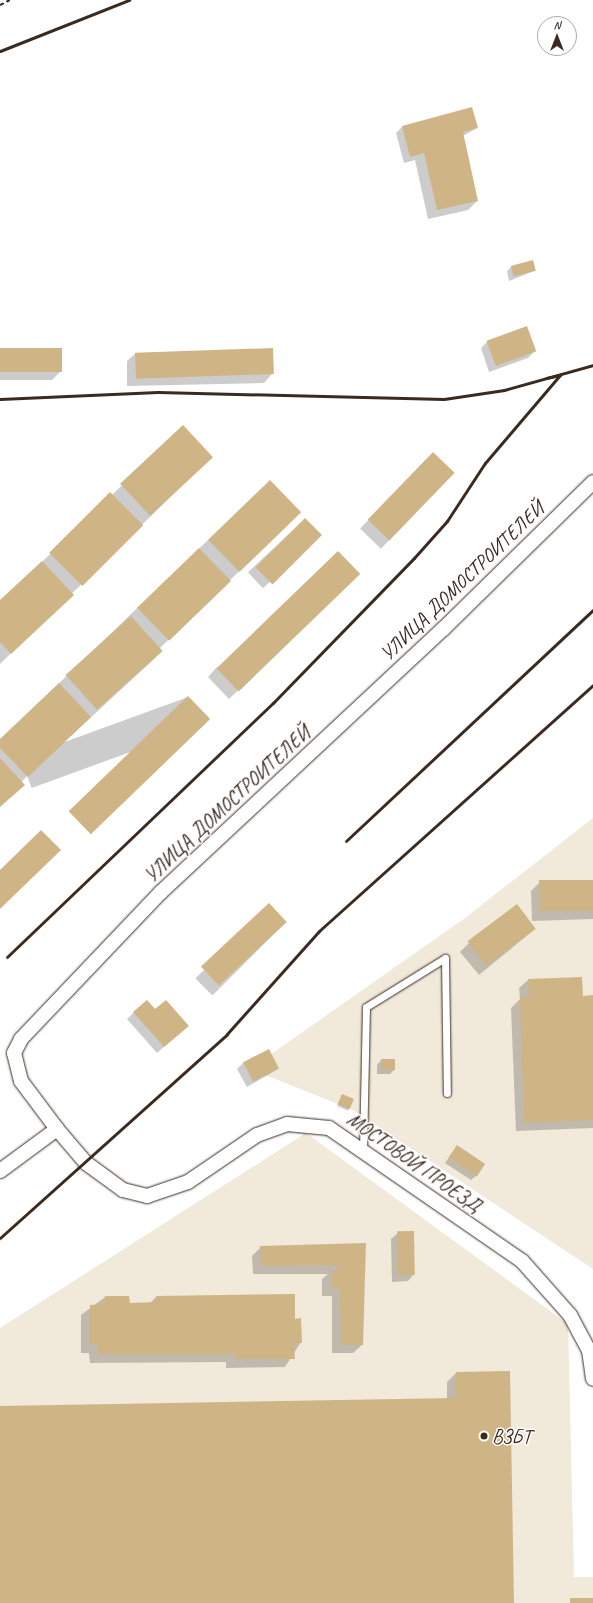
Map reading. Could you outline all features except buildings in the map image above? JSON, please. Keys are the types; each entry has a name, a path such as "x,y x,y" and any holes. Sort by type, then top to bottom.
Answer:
{"street":[{"name":"УЛИЦА ДОМОСТРОИТЕЛЕЙ","path":"57,1128 21,1081 14,1053 21,1039 161,892 443,630 593,482"},
{"name":"МОСТОВОЙ ПРОЕЗД","path":"57,1128 86,1163 123,1190 147,1196 188,1182 257,1135 287,1124 329,1128 363,1150 533,1272 570,1315 588,1350 593,1378"},
{"path":"0,1171 57,1128"}],"lane":[{"path":"363,1150 366,1006 445,958 447,1093"}],"path":[{"path":"0,5 10,0"}],"shaded area":[{"path":"593,818 593,1269 353,1110 250,1069 465,918"},
{"name":"ВЗБТ","path":"306,1133 568,1324 574,1577 593,1577 593,1603 0,1603 0,1328"}],"railway":[{"path":"0,51 129,0"},
{"path":"0,399 158,392 444,399 504,390 593,365"},
{"path":"7,957 273,703 414,558 447,521 485,463 560,375 546,378"},
{"path":"346,841 593,610"},
{"path":"0,1238 227,1034 319,931 593,685"}],"place":[{"name":"ВЗБТ","path":"484,1436"}]}
